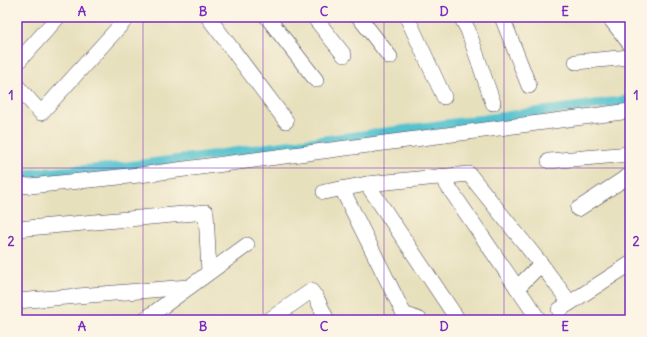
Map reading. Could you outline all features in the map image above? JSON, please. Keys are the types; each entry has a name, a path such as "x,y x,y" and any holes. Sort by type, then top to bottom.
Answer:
{"street":[{"path":"17,63 58,17"},
{"path":"17,86 41,113 128,17"},
{"path":"267,17 316,80"},
{"path":"314,17 344,55"},
{"path":"359,17 390,57"},
{"path":"407,17 444,97"},
{"path":"461,17 468,30 493,103"},
{"path":"502,17 529,86"},
{"path":"609,17 630,44"},
{"path":"213,19 286,121"},
{"path":"576,62 630,57"},
{"path":"17,184 30,186 139,175 630,111"},
{"path":"549,161 630,154"},
{"path":"324,192 366,184 470,174 541,264 565,306 630,264"},
{"path":"578,209 630,175"},
{"path":"441,176 539,320"},
{"path":"366,184 457,320"},
{"path":"342,189 404,314 420,320"},
{"path":"17,229 206,212 210,272"},
{"path":"144,320 247,244"},
{"path":"517,288 541,264"},
{"path":"17,302 188,287"},
{"path":"269,320 311,291 316,297 327,320"}],"waterway":[{"path":"17,175 124,167 630,100"}]}
